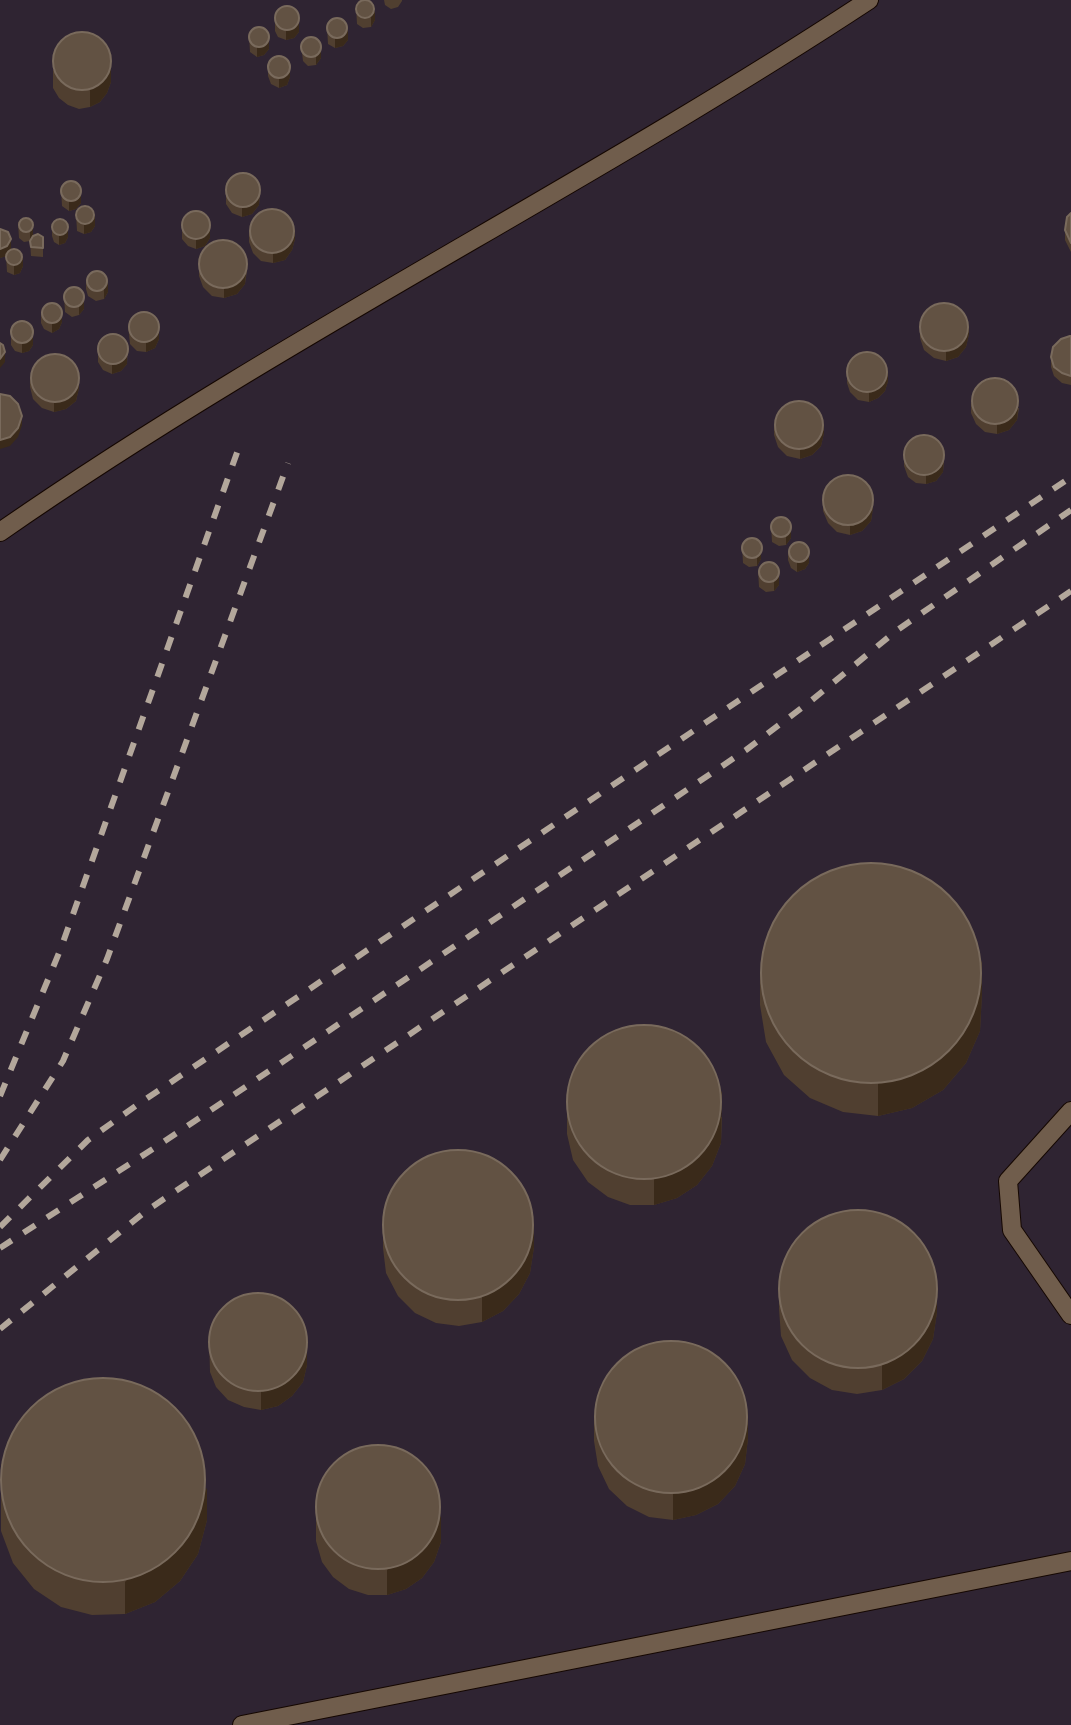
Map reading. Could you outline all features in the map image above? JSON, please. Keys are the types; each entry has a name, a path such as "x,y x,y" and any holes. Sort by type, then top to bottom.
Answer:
{"lane":[{"path":"0,532 204,400 869,0"},
{"path":"1071,1111 1008,1181 1012,1230 1071,1315"},
{"path":"242,1725 1071,1561"}],"shaded area":[{"path":"0,0 1071,0 1071,1725 0,1725"}],"building":[{"path":"361,0 369,0 374,9 372,16 361,18 356,13 356,5"},
{"path":"287,6 296,9 299,18 296,27 287,30 278,27 275,18 278,9"},
{"path":"337,18 344,21 347,28 344,35 337,38 330,35 327,28 330,21"},
{"path":"259,27 266,30 269,37 266,44 259,47 252,44 249,37 252,30"},
{"path":"82,32 103,40 111,61 103,82 82,90 61,82 53,61 61,40"},
{"path":"311,37 318,40 321,47 318,54 311,57 304,54 301,47 304,40"},
{"path":"279,56 290,67 279,78 268,67"},
{"path":"243,173 255,178 260,190 255,202 243,207 231,202 226,190 231,178"},
{"path":"71,181 78,184 81,191 78,198 71,201 64,198 61,191 64,184"},
{"path":"85,206 94,215 85,224 76,215"},
{"path":"272,209 288,215 294,231 288,247 272,253 256,247 250,231 256,215"},
{"path":"196,211 206,215 210,225 206,235 196,239 186,235 182,225 186,215"},
{"path":"1071,213 1071,243 1065,230 1067,217"},
{"path":"26,218 33,225 26,232 19,225"},
{"path":"60,219 68,227 60,235 52,227"},
{"path":"0,229 8,232 11,239 7,246 0,249"},
{"path":"38,234 43,237 43,248 31,247 30,241"},
{"path":"223,240 240,247 247,264 240,281 223,288 206,281 199,264 206,247"},
{"path":"11,249 17,249 22,257 20,263 11,265 6,260 6,254"},
{"path":"93,271 101,271 107,281 101,291 93,291 87,285 87,277"},
{"path":"74,287 81,290 84,297 81,304 74,307 67,304 64,297 67,290"},
{"path":"52,303 59,306 62,313 59,320 52,323 45,320 42,313 45,306"},
{"path":"944,303 961,310 968,327 961,344 944,351 927,344 920,327 927,310"},
{"path":"144,312 155,316 159,327 155,338 144,342 133,338 129,327 133,316"},
{"path":"18,321 26,321 33,332 26,343 18,343 11,336 11,328"},
{"path":"113,334 124,338 128,349 124,360 113,364 102,360 98,349 102,338"},
{"path":"1071,336 1071,376 1054,367 1051,357 1053,347 1061,339"},
{"path":"0,343 5,352 0,359"},
{"path":"867,352 881,358 887,372 881,386 867,392 853,386 847,372 853,358"},
{"path":"55,354 72,361 79,378 72,395 55,402 38,395 31,378 38,361"},
{"path":"995,378 1012,384 1018,401 1012,418 995,424 978,418 972,401 978,384"},
{"path":"0,394 10,396 18,404 22,416 18,428 10,437 0,440"},
{"path":"799,401 816,408 823,425 816,442 799,449 782,442 775,425 782,408"},
{"path":"924,435 938,441 944,455 938,469 924,475 910,469 904,455 910,441"},
{"path":"848,475 865,483 873,500 865,517 848,525 831,517 823,500 831,483"},
{"path":"781,517 788,520 791,527 788,534 781,537 774,534 771,527 774,520"},
{"path":"752,538 759,541 762,548 759,555 752,558 745,555 742,548 745,541"},
{"path":"799,542 806,545 809,552 806,559 799,562 792,559 789,552 792,545"},
{"path":"769,562 776,565 779,572 776,579 769,582 762,579 759,572 762,565"},
{"path":"871,863 913,871 949,895 973,931 981,973 973,1015 949,1051 913,1075 871,1083 829,1075 793,1051 769,1015 761,973 769,931 793,895 829,871"},
{"path":"644,1025 674,1031 699,1047 715,1072 721,1102 715,1132 699,1157 674,1173 644,1179 614,1173 589,1157 573,1132 567,1102 573,1072 589,1047 614,1031"},
{"path":"458,1150 487,1156 511,1172 527,1196 533,1225 527,1254 511,1278 487,1294 458,1300 429,1294 405,1278 389,1254 383,1225 389,1196 405,1172 429,1156"},
{"path":"858,1210 888,1216 914,1233 931,1259 937,1289 931,1319 914,1345 888,1362 858,1368 828,1362 802,1345 785,1319 779,1289 785,1259 802,1233 828,1216"},
{"path":"258,1293 277,1297 293,1307 303,1323 307,1342 303,1361 293,1377 277,1387 258,1391 239,1387 223,1377 213,1361 209,1342 213,1323 223,1307 239,1297"},
{"path":"671,1341 700,1346 725,1363 742,1388 747,1417 742,1446 725,1471 700,1488 671,1493 642,1488 617,1471 600,1446 595,1417 600,1388 617,1363 642,1346"},
{"path":"103,1378 142,1385 175,1408 198,1441 205,1480 198,1519 175,1552 142,1575 103,1582 64,1575 31,1552 8,1519 1,1480 8,1441 31,1408 64,1385"},
{"path":"378,1445 402,1449 422,1463 436,1483 440,1507 436,1531 422,1551 402,1565 378,1569 354,1565 334,1551 320,1531 316,1507 320,1483 334,1463 354,1449"}],"railway":[{"path":"0,1096 61,948 239,447"},
{"path":"0,1160 63,1061 107,959 288,463"},
{"path":"0,1227 88,1140 137,1105 1071,477"},
{"path":"0,1248 162,1143 746,750 896,631 1071,510"},
{"path":"0,1329 146,1211 1071,591"}]}
